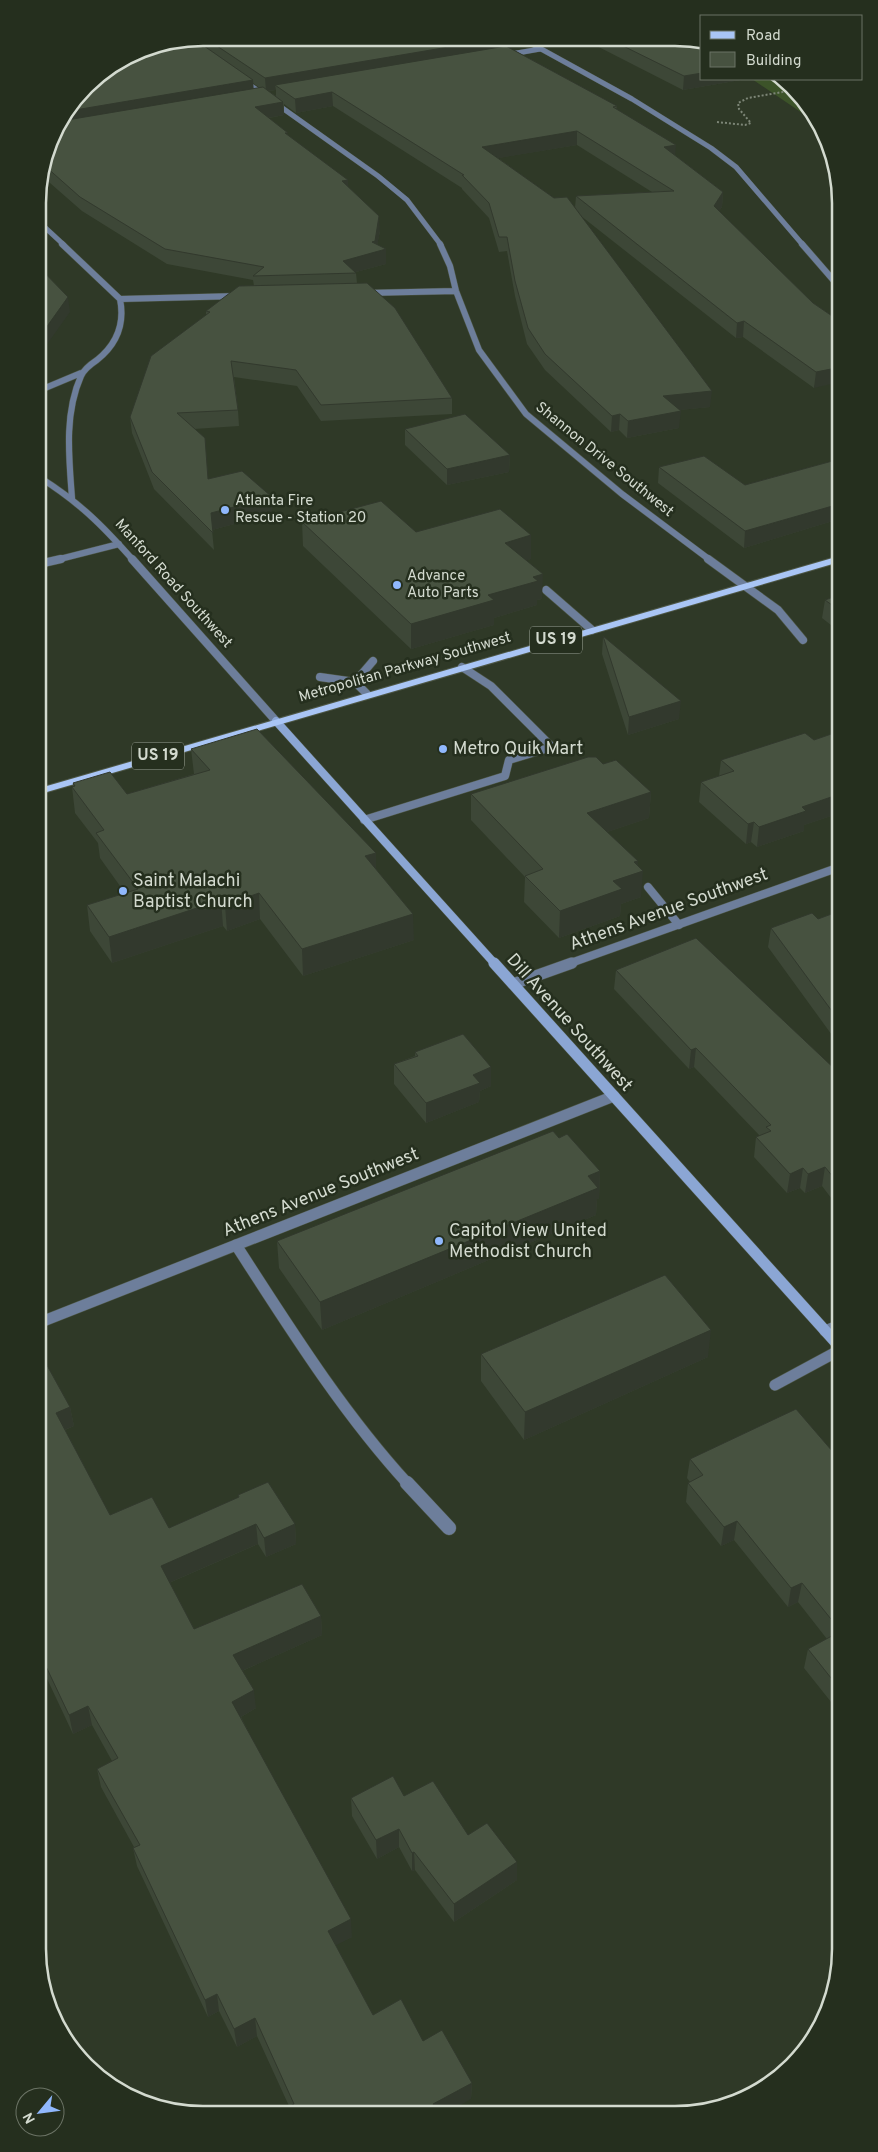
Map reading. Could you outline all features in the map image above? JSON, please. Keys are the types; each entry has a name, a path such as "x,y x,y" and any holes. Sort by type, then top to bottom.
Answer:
{"main road":[{"name":"Metropolitan Parkway Southwest","path":"47,789 367,694 832,561"},
{"name":"Dill Avenue Southwest","path":"276,721 831,1338"}],"street":[{"path":"534,46 659,114 725,158 736,167 832,278"},
{"path":"502,55 540,49"},
{"name":"Shannon Drive Southwest","path":"234,74 378,176 407,200 439,242 450,266 456,291 479,350 526,414 622,494 778,610 803,640"},
{"path":"257,98 275,94"},
{"path":"47,230 120,299 124,314 117,338 104,355 81,373 47,387"},
{"path":"356,294 456,291"},
{"path":"120,299 250,296"},
{"path":"72,498 68,433 81,373"},
{"name":"Manford Road Southwest","path":"47,482 72,498 119,544 276,721"},
{"path":"47,562 119,544"},
{"path":"546,590 592,630"},
{"path":"355,682 373,661"},
{"path":"364,820 505,776 509,760 552,746 491,686 462,667"},
{"path":"320,676 355,682 367,694"},
{"name":"Athens Avenue Southwest","path":"513,984 832,870"},
{"path":"648,887 679,925"},
{"name":"Athens Avenue Southwest","path":"46,1320 614,1096"},
{"path":"236,1245 304,1350 384,1458 450,1528"},
{"path":"826,1331 831,1329"},
{"path":"775,1385 831,1355"}],"path":[{"path":"709,122 745,125 751,123 739,109 738,103 748,98 785,91"}],"green space":[{"path":"753,80 771,80 786,92 803,113"}],"building":[{"path":"204,46 253,80 78,110 92,92 125,67 153,55 183,48"},
{"path":"217,46 455,46 265,78"},
{"path":"506,46 617,106 613,107 676,145 664,147 723,192 714,206 813,303 832,316 832,369 816,372 744,321 737,323 576,196 674,191 577,131 482,147 554,198 567,197 712,391 663,396 681,411 628,421 620,414 612,416 545,354 528,328 515,281 507,237 499,237 489,203 462,175 464,175 332,92 295,99 275,85"},
{"path":"623,46 675,46 700,48 700,73 684,76"},
{"path":"263,87 283,102 255,107 288,133 285,133 348,180 342,181 379,216 375,241 372,242 386,249 343,261 356,273 253,276 264,267 165,249 80,197 50,171 62,134 71,119"},
{"path":"47,275 68,297 47,327"},
{"path":"367,283 395,308 452,398 321,405 296,370 231,361 238,410 177,413 205,438 208,479 242,471 272,497 211,513 213,533 152,472 130,417 151,356 210,312 206,311 239,286"},
{"path":"465,414 510,455 447,469 405,429"},
{"path":"704,456 745,485 832,461 832,506 745,531 659,467"},
{"path":"381,501 416,532 500,509 531,535 505,543 543,574 533,577 538,581 488,595 494,600 411,624 302,522"},
{"path":"832,598 832,605 825,600"},
{"path":"603,636 681,701 629,717"},
{"path":"257,729 376,853 365,856 413,914 302,949 259,893 225,905 221,900 109,937 87,905 138,889 96,833 104,830 72,787 75,786 73,783 110,772 127,794 210,770 191,749"},
{"path":"805,733 814,740 832,734 832,797 802,807 806,811 759,827 754,822 748,824 701,782 734,771 721,760"},
{"path":"588,757 596,757 603,764 616,760 651,792 587,813 638,861 634,862 643,871 613,881 622,889 560,911 525,876 543,869 471,794"},
{"path":"812,913 818,919 832,914 832,1011 771,928"},
{"path":"696,938 832,1066 831,1175 825,1167 808,1174 803,1168 790,1174 756,1137 771,1131 766,1127 771,1125 696,1048 691,1050 616,970"},
{"path":"463,1034 491,1067 473,1075 480,1083 426,1103 394,1064 418,1056 415,1052"},
{"name":"Capitol View United Methodist Church","path":"553,1131 559,1138 567,1134 600,1171 588,1176 598,1188 320,1302 277,1241"},
{"path":"665,1275 711,1330 525,1412 481,1354"},
{"path":"46,1364 70,1407 56,1413 110,1515 152,1497 169,1528 268,1482 295,1524 264,1538 256,1524 161,1566 194,1629 302,1584 321,1616 233,1655 254,1690 232,1702 351,1919 328,1931 373,2015 401,1999 423,2041 442,2030 472,2083 433,2104 434,2106 290,2106 294,2104 255,2018 234,2029 217,1994 205,2000 133,1848 140,1845 97,1769 118,1758 88,1706 69,1715 46,1667"},
{"path":"796,1409 831,1450 831,1619 802,1583 791,1588 737,1521 724,1527 688,1483 703,1475 690,1459"},
{"path":"831,1636 831,1678 808,1649"},
{"path":"393,1776 404,1796 433,1781 468,1835 487,1823 517,1862 454,1904 414,1852 412,1853 399,1829 376,1840 351,1798"}],"place":[{"name":"Atlanta Fire Rescue - Station 20","path":"225,510"},
{"name":"Advance Auto Parts","path":"397,585"},
{"name":"Metro Quik Mart","path":"443,749"},
{"name":"Saint Malachi Baptist Church","path":"123,891"},
{"name":"Capitol View United Methodist Church","path":"439,1241"}]}
